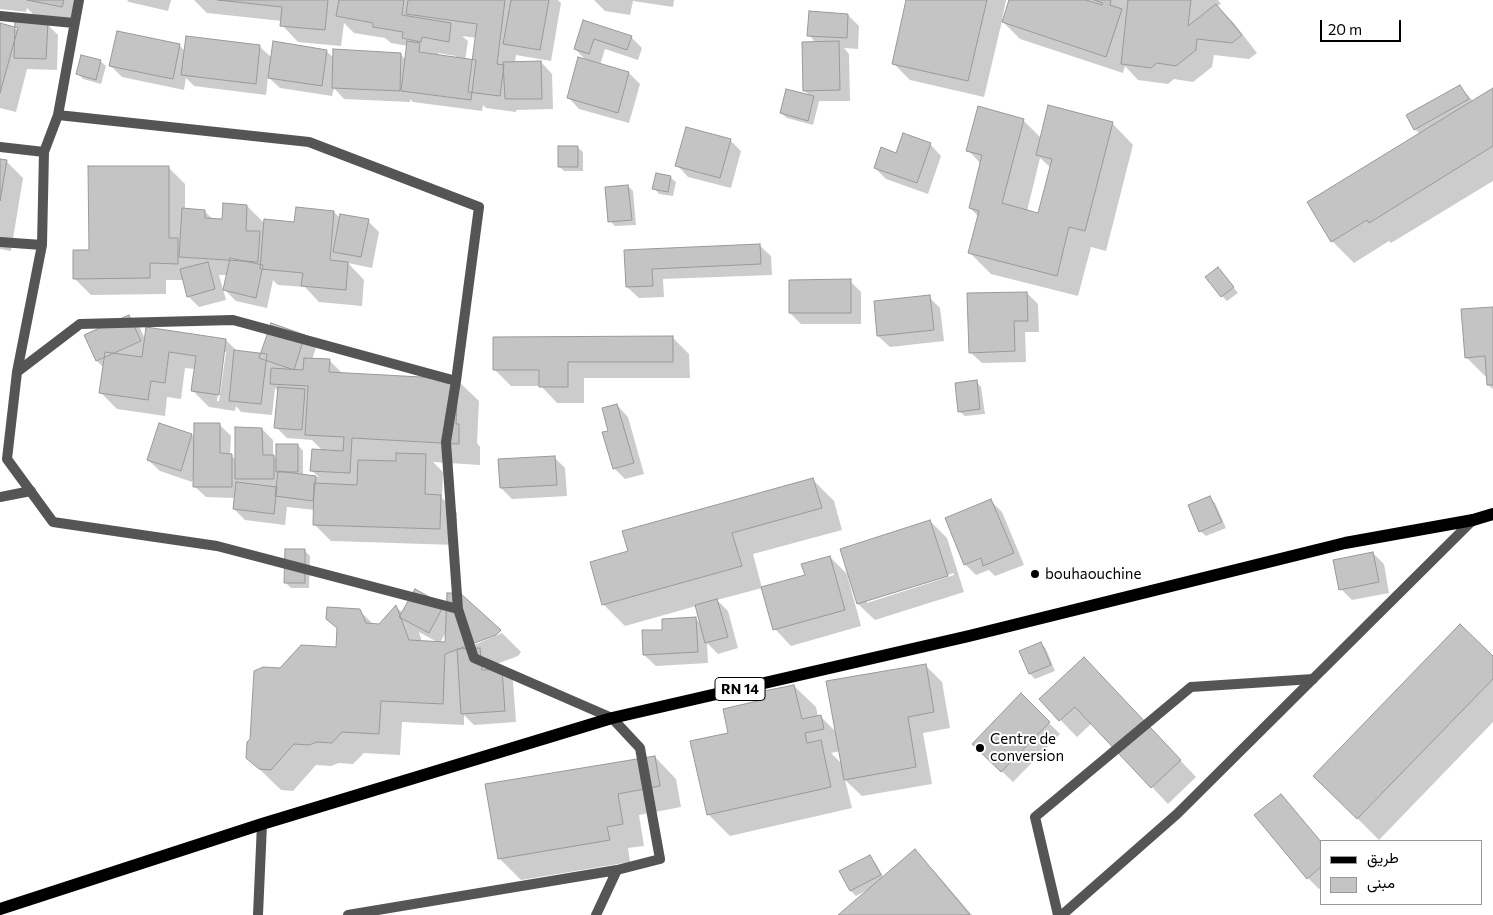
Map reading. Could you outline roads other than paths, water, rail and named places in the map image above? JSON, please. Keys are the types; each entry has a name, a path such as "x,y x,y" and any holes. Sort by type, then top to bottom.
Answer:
{"main road":[{"name":"RN 14","path":"0,909 262,824 612,718 969,636 1346,543 1473,520 1493,514"}],"street":[{"path":"79,0 58,115 44,152 42,245 17,372 7,459 53,522 217,546 458,608"},
{"path":"0,16 74,23"},
{"path":"58,115 309,142 479,207 446,442 458,608 474,658 612,718 640,748 660,859 617,870 348,915"},
{"path":"0,147 44,152"},
{"path":"0,242 42,245"},
{"path":"17,372 80,324 233,320 456,381"},
{"path":"0,497 31,491"},
{"path":"1062,915 1177,814 1473,520"},
{"path":"1058,915 1035,817 1191,687 1313,679"},
{"path":"258,915 262,824"},
{"path":"596,915 617,870"}],"place":[{"name":"bouhaouchine","path":"1035,574"},
{"name":"Centre de conversion","path":"980,748"}]}
